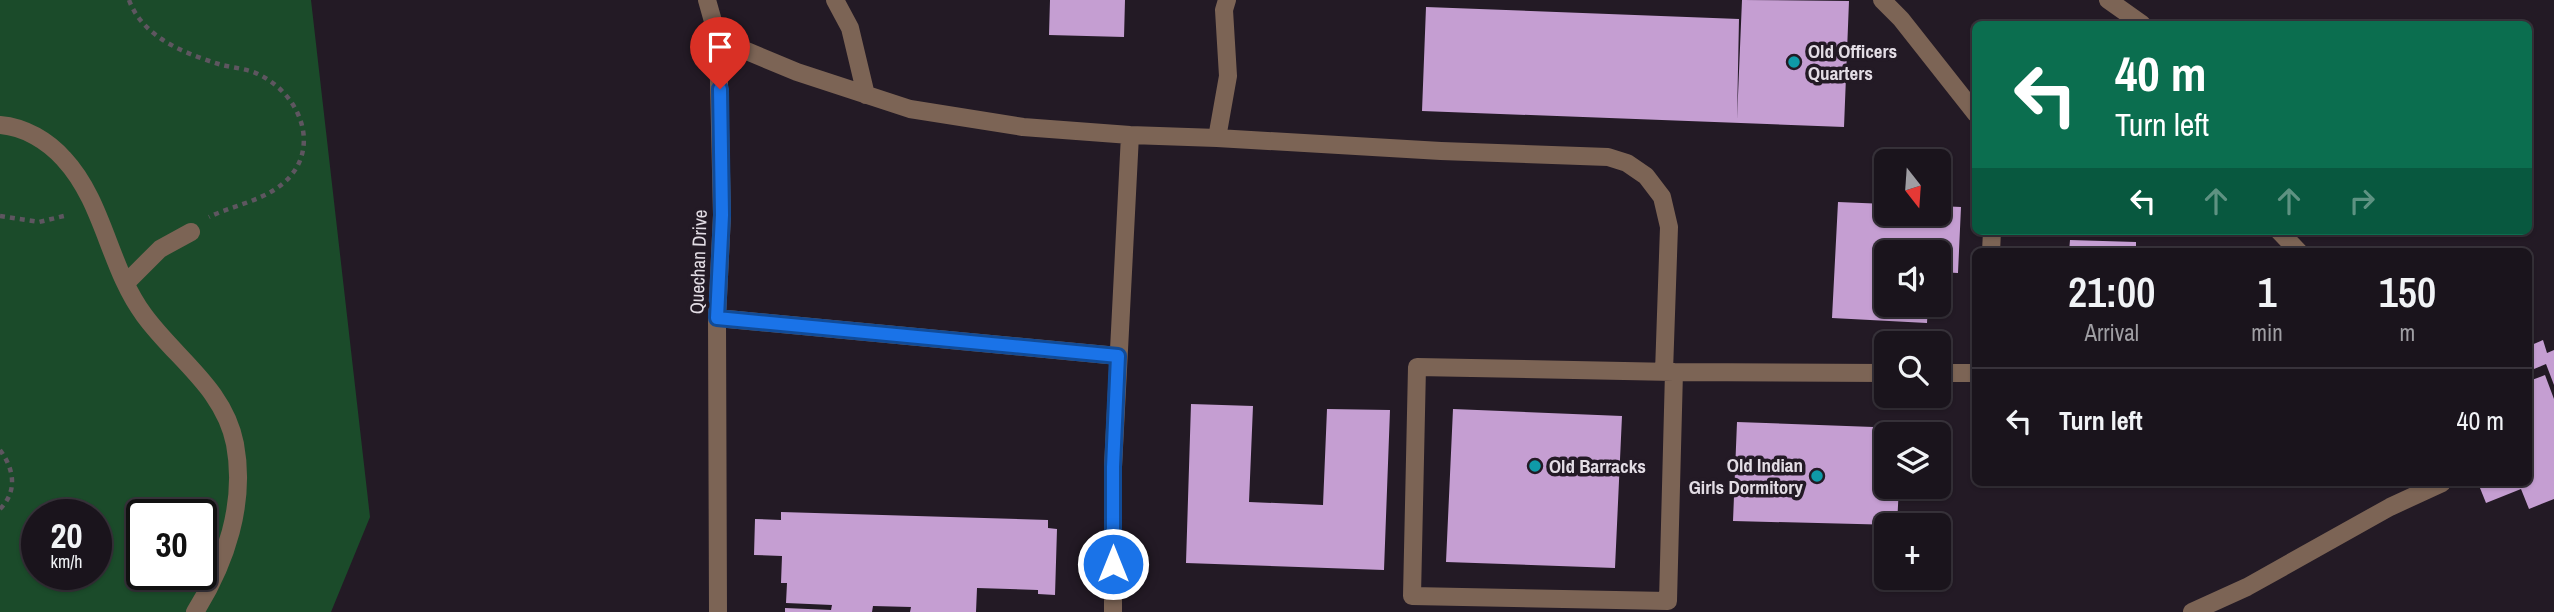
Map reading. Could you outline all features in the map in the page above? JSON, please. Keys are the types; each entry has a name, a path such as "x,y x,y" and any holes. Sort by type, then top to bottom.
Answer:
{"street":[{"name":"Quechan Drive","path":"707,0 718,39 722,215 717,318 718,612"},
{"path":"835,0 850,28 866,94"},
{"path":"1217,138 1228,76 1224,10 1227,0"},
{"path":"1882,0 1901,19 1972,109"},
{"path":"2108,0 2139,21"},
{"path":"718,39 797,72 910,109 1023,127 1441,151 1608,157 1627,163 1646,176 1662,197 1669,227 1669,372 1668,601 1408,604 1417,367 1669,372 1874,373"},
{"path":"0,125 8,125 41,138 64,159 82,181 126,283 143,314 221,404 234,442 238,470 233,520 222,561 195,612"},
{"path":"1113,612 1113,467 1130,135"},
{"path":"126,283 160,249 194,228"},
{"path":"2283,235 2295,248"},
{"path":"717,318 1118,356"},
{"path":"1951,373 1972,373"},
{"path":"2192,612 2248,587 2390,507 2436,486"}],"path":[{"path":"129,0 142,25 154,34 189,54 258,74 278,88 295,106 305,135 302,156 295,169 275,190 194,228"},
{"path":"0,216 39,222 94,210"},
{"path":"0,450 9,462 13,476 12,490 0,509"}],"green space":[{"path":"0,0 311,0 370,517 331,612 0,612"}],"building":[{"path":"1050,0 1125,0 1124,37 1049,35"},
{"path":"1742,0 1849,1 1844,127 1422,111 1426,7 1739,19 1737,119"},
{"path":"1838,202 1874,204 1874,226 1951,226 1951,207 1961,207 1958,273 1951,273 1951,240 1874,240 1874,317 1927,317 1927,323 1832,318"},
{"path":"2070,240 2136,242 2136,248 2069,248"},
{"path":"2543,340 2547,353 2554,350 2554,385 2546,364 2532,370 2532,345"},
{"path":"2545,375 2554,399 2554,499 2529,509 2521,489 2486,503 2479,486 2532,486 2532,380"},
{"path":"1191,404 1253,406 1249,502 1323,505 1327,409 1390,410 1384,570 1186,563"},
{"name":"Old Barracks","path":"1453,409 1622,416 1615,568 1446,562"},
{"name":"Old Indian Girls Dormitory","path":"1737,422 1874,427 1874,499 1898,499 1898,513 1874,513 1874,524 1733,521"},
{"path":"781,512 1048,520 1048,528 1057,529 1055,595 1038,594 1038,590 977,588 976,612 910,612 911,607 873,606 872,612 785,612 785,608 831,610 832,605 786,603 787,583 781,583 782,556 754,555 755,519 781,520"}],"place":[{"name":"Old Officers Quarters","path":"1794,62"},
{"name":"Old Barracks","path":"1535,466"},
{"name":"Old Indian Girls Dormitory","path":"1817,476"}],"route":[{"path":"720,89 722,215 717,318 1118,356 1113,467 1113,564"}]}
